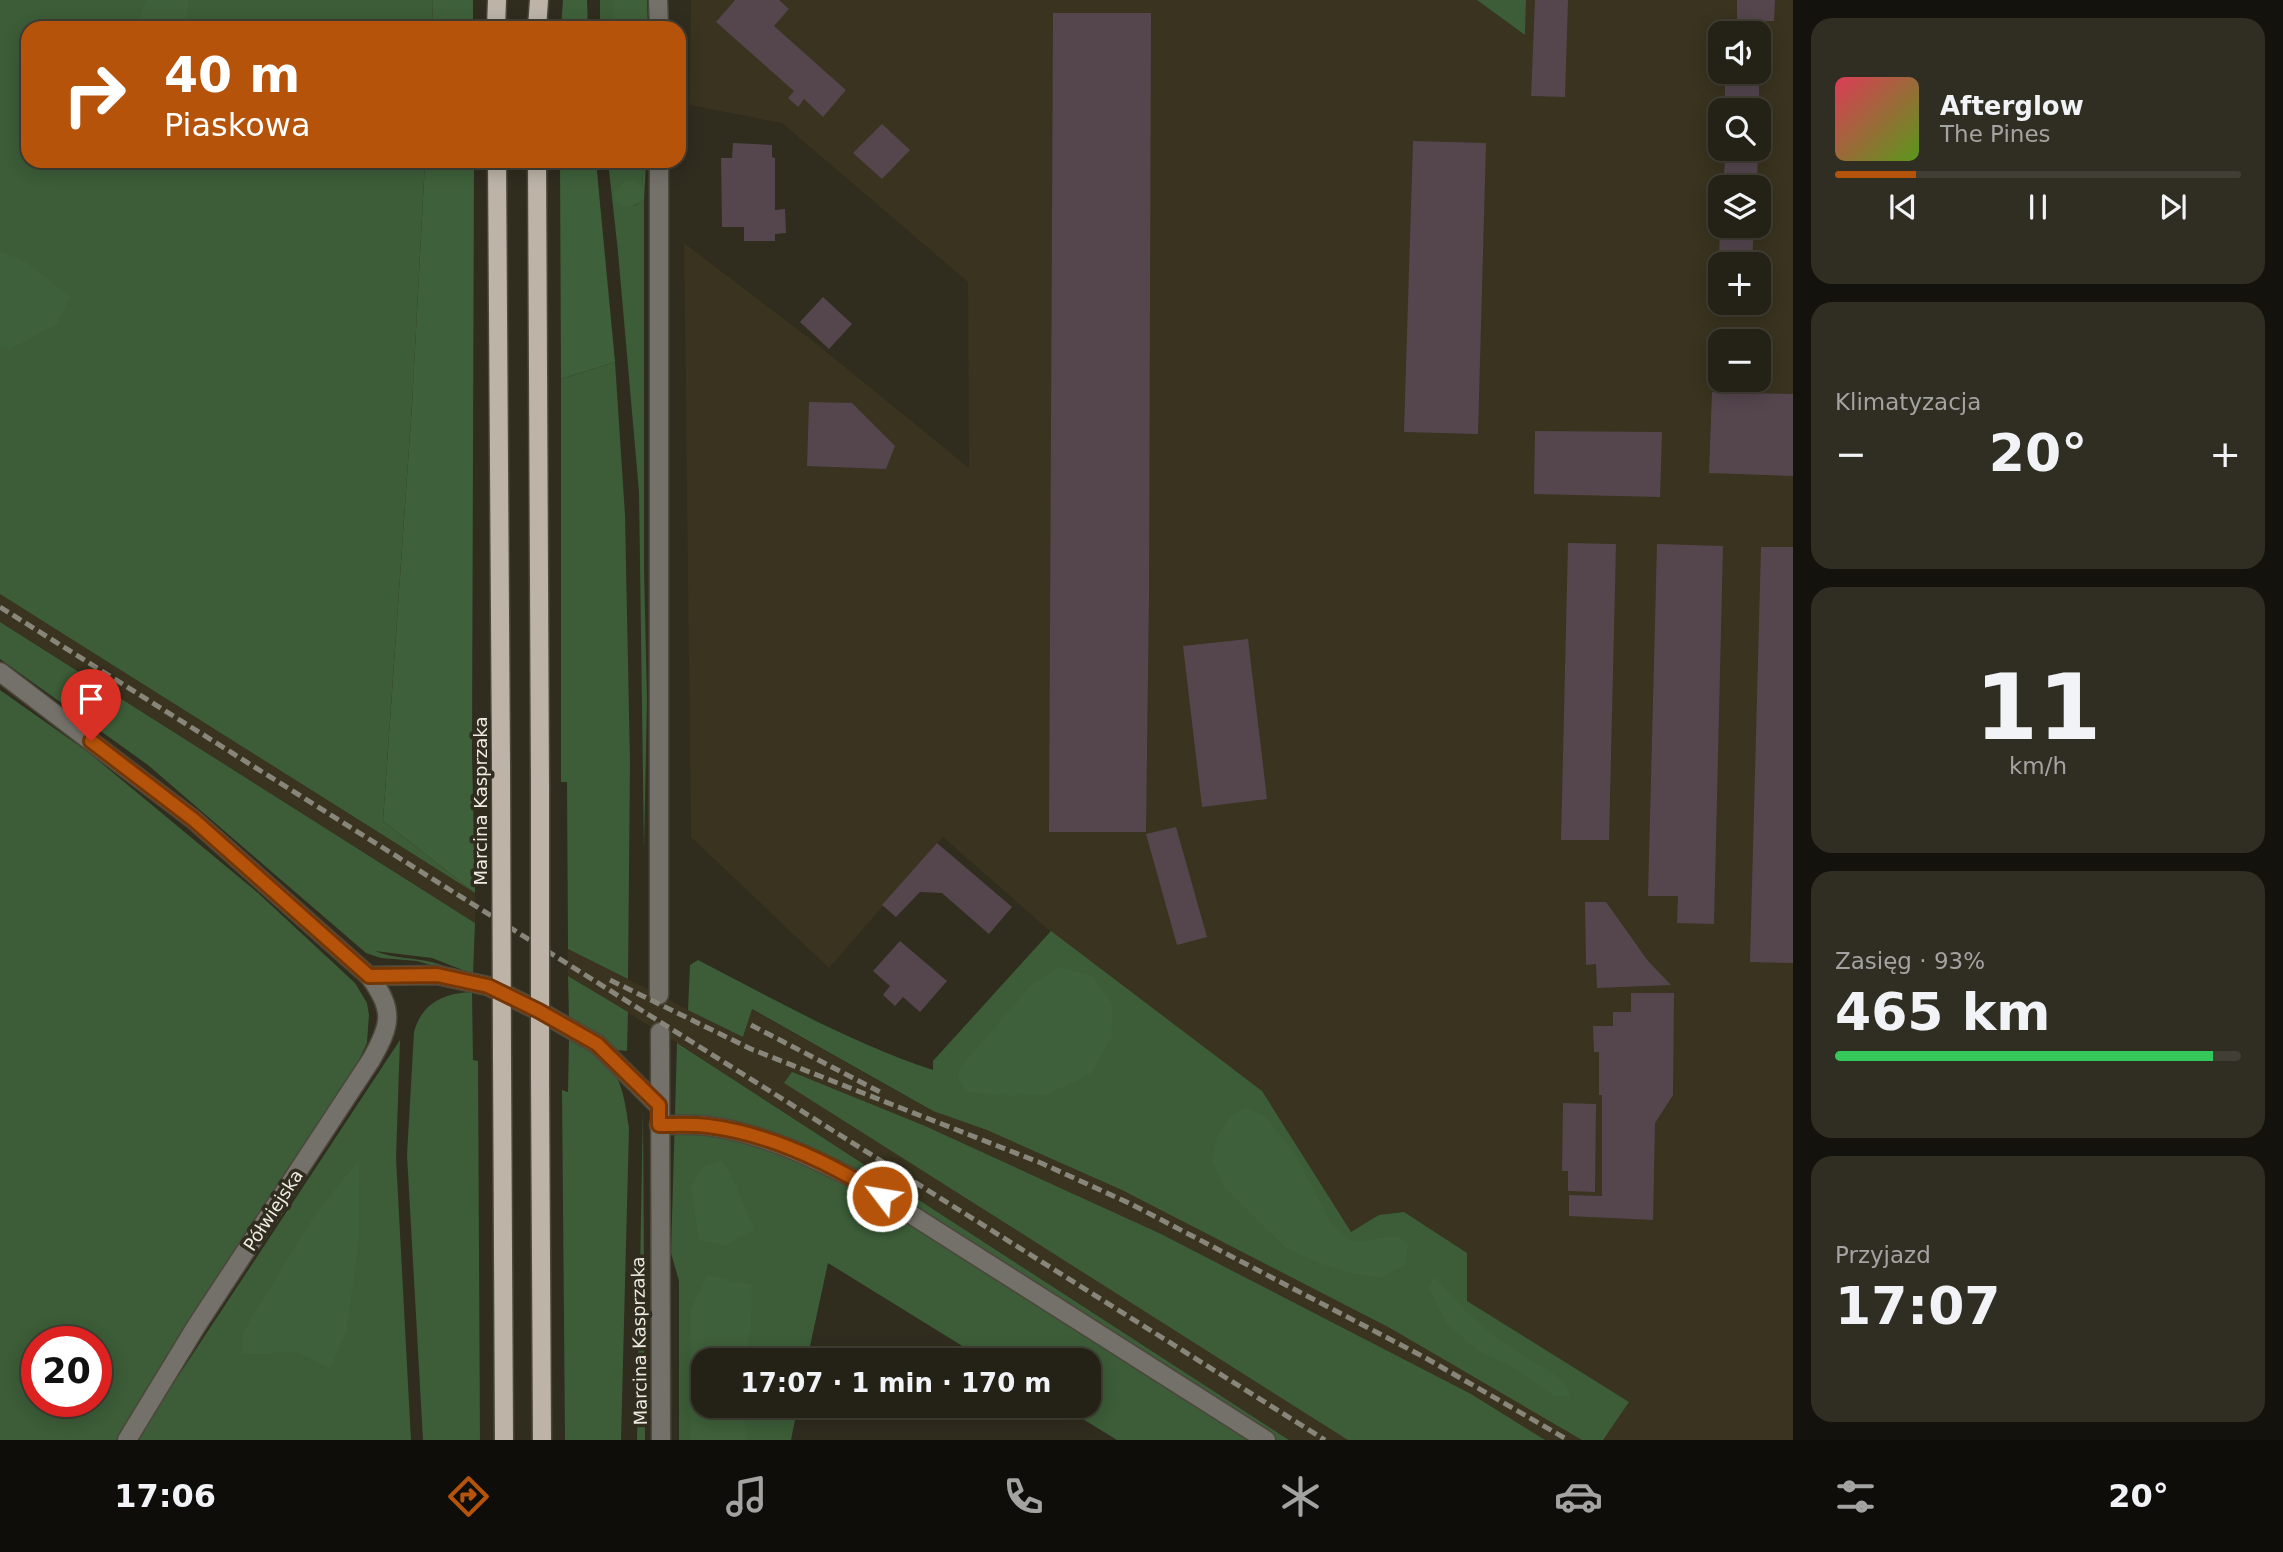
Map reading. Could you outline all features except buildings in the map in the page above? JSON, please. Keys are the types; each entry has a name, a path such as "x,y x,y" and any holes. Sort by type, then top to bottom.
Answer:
{"main road":[{"path":"496,0 496,21"},
{"path":"538,21 539,0"},
{"name":"Marcina Kasprzaka","path":"497,168 504,1440"},
{"path":"537,168 542,1440"}],"street":[{"path":"658,0 659,21"},
{"path":"659,168 659,995"},
{"name":"Półwiejska","path":"0,672 194,820 369,976 380,991 387,1008 388,1023 383,1039 371,1060 197,1325 127,1440"},
{"path":"369,976 437,975 488,986 597,1044 659,1105"},
{"name":"Marcina Kasprzaka","path":"660,1032 661,1440"},
{"path":"659,1125 723,1129 773,1142 811,1156 860,1182 1266,1440"}],"shaded area":[{"path":"691,0 1477,0 1525,34 1526,0 1793,0 1793,1440 1289,1440 677,1043 568,976 568,949 743,1037 751,1009 932,1111 933,1061 1051,932 943,837 829,968 691,837 684,243 813,341 969,468 968,282 782,123 689,105"},
{"path":"0,594 475,893 475,923 0,622"}],"green space":[{"path":"0,0 433,0 432,21 21,21 21,168 425,168 412,405 383,821 475,893 0,594"},
{"path":"146,0 189,0 186,21 138,21"},
{"path":"433,0 473,0 473,21 432,21"},
{"path":"563,0 587,0 588,21 562,21"},
{"path":"600,0 614,0 614,21 600,21"},
{"path":"614,0 647,0 648,21 614,21"},
{"path":"1477,0 1526,0 1525,35"},
{"path":"318,168 369,168 322,170"},
{"path":"425,168 474,168 472,752 475,893 383,821 412,405"},
{"path":"560,168 597,168 615,362 561,379"},
{"path":"609,168 643,168 642,188 634,206 644,200 644,569 647,699 644,850 639,492"},
{"path":"643,168 646,168 644,200 630,206 615,203 614,194 624,181 633,180 642,187"},
{"path":"0,252 25,261 70,297 57,324 11,349 0,347"},
{"path":"615,362 625,515 630,762 628,979 568,949 567,782 561,782 561,379"},
{"path":"0,622 475,923 473,974 432,958 375,951 436,963 455,972 417,961 381,958 366,953 148,765 0,659"},
{"path":"0,690 88,752 258,893 355,983 367,1003 369,1015 367,1043 360,1058 117,1440 0,1440"},
{"path":"1051,931 1262,1091 1351,1232 1379,1215 1404,1212 1467,1253 1467,1301 1629,1402 1603,1440 1582,1440 1390,1328 1122,1190 987,1130 933,1111 752,1009 743,1037 688,1010 690,965 698,960 843,1034 933,1070 933,1061"},
{"path":"1059,967 1092,976 1113,1005 1111,1037 1091,1074 1046,1095 1008,1096 966,1092 958,1077 960,1067 1033,983"},
{"path":"568,976 628,1012 627,1051 617,1050 602,1037 569,1020"},
{"path":"472,992 473,1060 478,1061 480,1440 423,1440 407,1155 414,1032 422,1014 436,1001 443,997"},
{"path":"569,1037 597,1055 614,1072 623,1095 629,1128 621,1440 565,1440 562,1090 568,1092"},
{"path":"400,1040 396,1158 411,1440 136,1440"},
{"path":"677,1043 1289,1440 1117,1440 1081,1418 1101,1418 1101,1348 966,1348 828,1263 810,1348 691,1348 691,1418 795,1418 791,1440 679,1440 679,1281 671,1253"},
{"path":"792,1072 925,1126 1161,1234 1471,1394 1545,1440 1348,1440 784,1083"},
{"path":"643,1107 645,1440 637,1440"},
{"path":"1246,1108 1265,1116 1294,1152 1333,1226 1353,1242 1397,1236 1408,1244 1406,1264 1382,1278 1350,1273 1318,1263 1286,1248 1255,1218 1224,1187 1212,1161 1219,1133 1232,1115"},
{"path":"359,1160 359,1235 347,1330 330,1369 297,1352 242,1354 243,1332 316,1213"},
{"path":"722,1161 731,1175 754,1229 726,1246 699,1239 691,1189 702,1167"},
{"path":"707,1276 752,1284 751,1331 746,1348 691,1348 691,1309"},
{"path":"1434,1276 1489,1332 1563,1382 1569,1390 1569,1396 1554,1396 1516,1369 1478,1351 1447,1324 1429,1288"},
{"path":"691,1418 744,1418 747,1440 691,1440"}],"railway":[{"path":"0,607 1325,1440"},
{"path":"610,980 751,1049 1041,1163 1131,1204 1424,1357 1568,1440"},
{"path":"751,1025 880,1092"}],"route":[{"path":"91,741 194,820 369,976 437,975 488,986 597,1044 659,1105 659,1125 707,1126 773,1142 811,1156 882,1196"}]}
